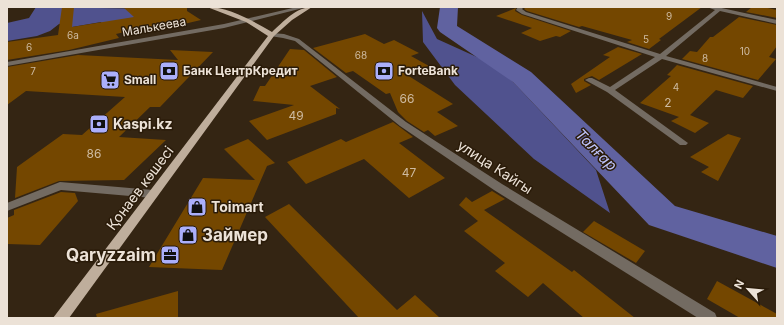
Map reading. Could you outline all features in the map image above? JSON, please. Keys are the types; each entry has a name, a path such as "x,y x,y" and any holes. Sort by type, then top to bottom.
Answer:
{"main road":[{"path":"210,7 248,21 272,35"},
{"name":"Қонаев көшесі","path":"60,318 272,35 290,19 309,7"}],"street":[{"name":"Малькеева","path":"7,64 154,39 248,21 304,7"},
{"path":"710,7 777,22"},
{"path":"733,12 738,7"},
{"path":"520,9 660,57 777,89"},
{"path":"610,90 660,57 720,9"},
{"name":"улица Кайгы","path":"272,35 297,40 403,124 498,187 710,318"},
{"path":"589,80 610,90 683,143"},
{"path":"7,207 60,186 153,194"}],"shaded area":[{"path":"36,7 162,9 108,35 101,22 72,27 72,22 59,24 50,31 37,36 7,41 7,23 29,18"},
{"path":"422,11 437,39 499,67 596,170 610,213 534,159 455,85 423,42"}],"building":[{"path":"62,7 74,7 72,27 134,17 123,7 187,7 187,11 201,20 154,31 151,26 116,34 119,38 69,50 7,60 7,42 58,35"},
{"path":"526,7 702,7 659,39 661,40 649,49 627,42 632,40 582,26 579,27 527,11 524,9"},
{"path":"752,7 763,7 777,10 777,18 746,12"},
{"path":"516,8 515,11 522,15 571,31 560,37 556,36 540,41 521,33 532,28 496,16"},
{"path":"739,17 777,25 777,46 769,57 776,59 758,80 682,59 690,51 697,52 710,37 713,37"},
{"path":"365,34 384,44 394,40 419,53 411,56 429,66 404,73 453,104 437,112 458,126 435,136 428,130 424,132 407,121 398,112 390,93 386,94 353,71 346,73 313,48"},
{"path":"618,47 642,54 599,80 592,76 584,79 584,81 591,85 576,93 571,84 610,57 603,55"},
{"path":"290,49 304,50 337,77 310,86 340,109 336,108 336,114 267,140 249,121 294,105 253,101 260,86 265,86"},
{"path":"170,50 213,52 160,107 150,107 119,137 166,140 124,180 59,181 15,198 17,167 63,134 82,135 125,97 26,91 7,105 7,67 78,55 178,60"},
{"path":"677,65 753,86 743,98 716,90 690,115 709,123 695,133 671,121 679,117 640,103 671,76 667,75"},
{"path":"393,122 413,137 399,143 445,178 409,198 364,159 306,184 287,162 341,139 346,142"},
{"path":"728,134 741,138 718,181 701,172 709,167 690,157"},
{"path":"248,139 275,163 267,166 222,270 149,267 203,178 255,180 224,149"},
{"path":"492,191 505,199 484,210 572,272 574,270 635,318 584,318 543,283 528,297 495,271 505,263 464,231 478,221 459,205 466,197 472,202"},
{"path":"61,192 75,193 78,201 40,245 7,244 7,218 14,215 14,210"},
{"path":"289,204 397,310 415,295 440,318 359,318 265,217"},
{"path":"594,221 645,251 636,263 583,232"},
{"path":"717,281 777,314 777,318 740,318 707,299"},
{"path":"178,291 178,318 97,318 96,314"}],"waterway":[{"name":"Талғар","path":"449,7 447,28 522,77 662,216 777,252"}],"place":[{"name":"Банк ЦентрКредит","path":"169,71"},
{"name":"ForteBank","path":"384,71"},
{"name":"Small","path":"110,80"},
{"name":"Kaspi.kz","path":"99,124"},
{"name":"Toimart","path":"197,207"},
{"name":"Займер","path":"188,235"},
{"name":"Qaryzzaim","path":"170,255"}]}
